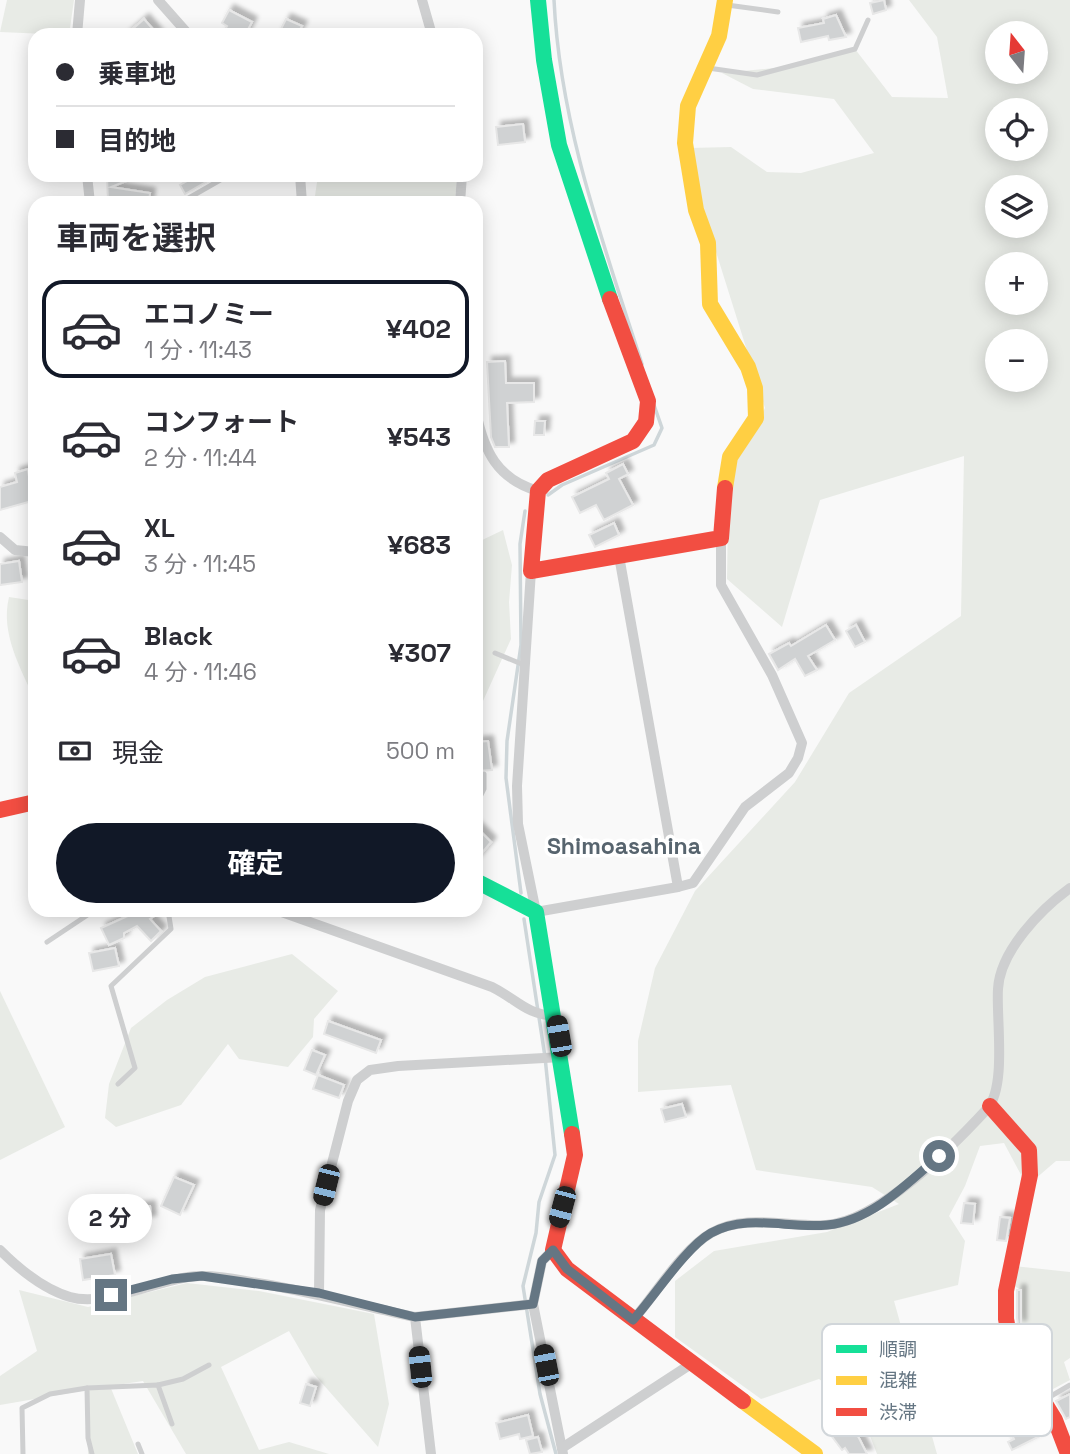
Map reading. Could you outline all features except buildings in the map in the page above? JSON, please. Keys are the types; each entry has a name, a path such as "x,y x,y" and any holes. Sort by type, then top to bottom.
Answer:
{"street":[{"path":"77,28 80,0"},
{"path":"422,0 430,28"},
{"path":"538,0 559,145 621,334 648,401 646,422 633,441 548,480 538,491 521,664 518,811 575,1155 553,1250 542,1261 527,1305 563,1451 691,1364"},
{"path":"163,2 184,28"},
{"path":"483,885 536,912 693,883 745,807 789,774 802,743 772,675 722,585 721,538 726,468 730,457 756,418 755,398 748,368 710,304 708,243 689,180 685,143 688,106 719,36 724,2"},
{"path":"483,443 498,468 516,485 538,491"},
{"path":"0,537 15,550 28,551"},
{"path":"531,570 721,538"},
{"path":"619,556 678,887"},
{"path":"0,810 28,804"},
{"path":"633,1320 677,1266 710,1234 741,1223 828,1225 850,1219 902,1189 990,1107 1000,1064 998,987 1022,933 1070,888"},
{"path":"296,917 492,987 513,998 533,1014 551,1016"},
{"path":"319,1293 320,1210 348,1101 357,1080 370,1070 398,1066 558,1057"},
{"path":"990,1107 1029,1150 1030,1175 1006,1291 1007,1324"},
{"path":"0,1250 20,1269 50,1288 69,1297 90,1300 172,1279 202,1276 319,1293 415,1317 527,1305"},
{"path":"553,1250 567,1269 815,1454"},
{"path":"415,1317 431,1454"},
{"path":"1052,1420 1068,1454"}],"lane":[{"path":"724,2 778,12"},
{"path":"705,68 757,75 805,64 855,48 868,20"},
{"path":"192,196 217,182"},
{"path":"495,653 521,664"},
{"path":"483,791 484,774"},
{"path":"47,942 84,917"},
{"path":"118,1084 135,1068 111,986 172,929 169,917"},
{"path":"23,1454 22,1408 50,1394 87,1388 158,1385 183,1379 209,1365"},
{"path":"158,1385 172,1424"},
{"path":"1052,1396 1070,1385"},
{"path":"87,1388 88,1438 92,1454"},
{"path":"138,1444 142,1454"}],"shaded area":[{"path":"7,0 74,0 70,28 28,28 28,33 0,32"},
{"path":"909,0 1070,0 1070,1161 1056,1161 1027,1186 1004,1143 980,1146 965,1186 949,1216 965,1241 958,1285 894,1301 900,1324 822,1324 822,1381 819,1379 761,1399 675,1337 675,1281 714,1251 827,1232 899,1204 872,1187 756,1170 731,1085 638,1092 638,1041 655,968 695,891 795,782 849,693 961,616 964,456 820,500 782,627 727,579 728,514 737,459 765,408 701,204 689,148 731,147 767,172 801,173 874,153 834,99 753,89 722,73 784,67 855,49 892,97 948,98 937,37"},
{"path":"317,182 456,182 456,196 315,196"},
{"path":"503,530 512,565 509,602 511,639 483,701 483,540"},
{"path":"9,597 28,600 28,685 13,650 7,611"},
{"path":"292,954 338,991 314,1019 313,1037 288,1067 239,1059 228,1044 181,1105 116,1127 105,1118 109,1084 131,1028 167,1000 205,977"},
{"path":"0,991 65,1127 0,1160"},
{"path":"1013,1266 1070,1272 1070,1358 1064,1362 1070,1380 1053,1389 1052,1324 1020,1324 1021,1290 1009,1283"},
{"path":"187,1283 259,1291 374,1314 389,1404 378,1447 314,1374 289,1331 221,1367 259,1450 289,1442 329,1454 186,1454 143,1381 110,1386 138,1454 88,1454 87,1390 0,1405 0,1376 37,1351 19,1290 88,1307"},
{"path":"870,1436 932,1436 937,1454 877,1454"}],"waterway":[{"path":"554,0 558,47 574,139 599,230 642,364"},
{"path":"548,495 562,485 654,445 662,428 654,405"},
{"path":"521,893 506,778 507,741 521,645 520,544 525,511"},
{"path":"524,919 545,1057 555,1155 539,1202 536,1233 523,1286 540,1394 556,1454"}],"traffic: fast":[{"path":"538,0 544,60 559,145 610,299"},
{"path":"483,885 536,912 572,1134"}],"traffic: slow":[{"path":"725,0 719,36 688,106 685,143 696,210 708,243 710,304 748,367 755,388 756,418 730,457 725,488"},
{"path":"743,1401 815,1454"}],"traffic: jam":[{"path":"610,299 648,401 646,422 633,441 548,480 538,491 531,571 721,538 725,488"},
{"path":"0,810 28,804"},
{"path":"990,1106 1029,1150 1030,1175 1006,1291 1007,1324"},
{"path":"572,1134 575,1155 553,1250 567,1269 743,1401"},
{"path":"1052,1415 1068,1454"}],"district":[{"name":"Shimoasahina","path":"624,846"}],"route":[{"path":"111,1295 172,1279 202,1276 319,1293 415,1317 533,1304 542,1261 553,1250 567,1269 633,1320 662,1288 677,1266 710,1234 741,1223 828,1225 850,1219 902,1189 939,1156"}]}
